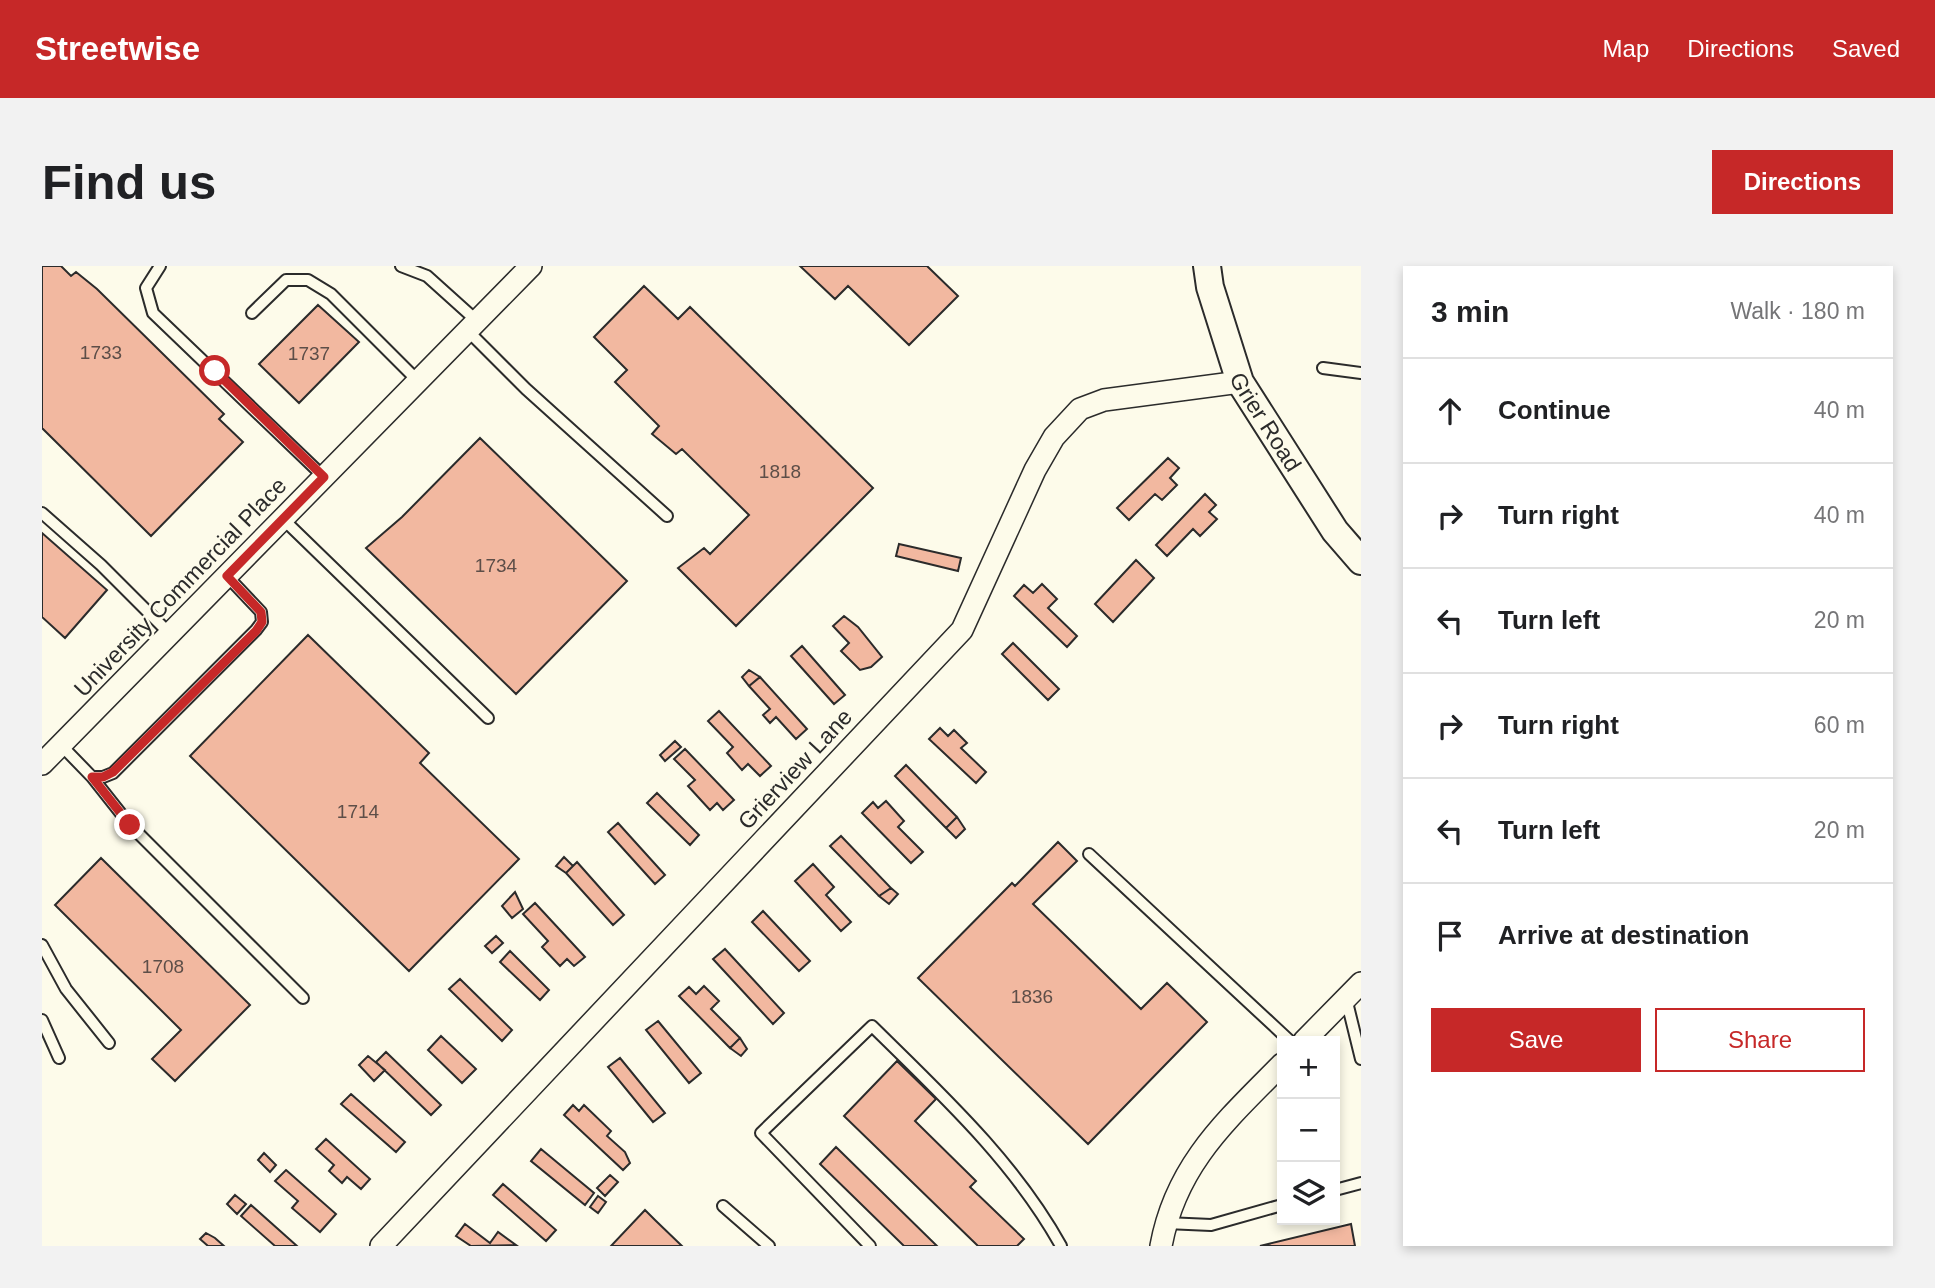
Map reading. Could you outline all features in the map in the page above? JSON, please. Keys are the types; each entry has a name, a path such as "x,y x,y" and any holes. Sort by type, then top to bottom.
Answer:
{"street":[{"name":"University Commercial Place","path":"42,764 531,266"},
{"name":"Grier Road","path":"1207,266 1209,287 1240,382 1335,531 1361,561"},
{"name":"Grierview Lane","path":"381,1246 962,630 1035,470 1054,437 1080,409 1104,400 1240,382"},
{"path":"1309,1036 1354,991"},
{"path":"1161,1246 1181,1180 1204,1146 1277,1069"}],"lane":[{"path":"160,266 146,288 153,313 324,477"},
{"path":"401,266 427,276 526,389 667,516"},
{"path":"252,313 286,280 308,280 331,294 418,382"},
{"path":"1323,368 1361,373"},
{"path":"42,513 101,565 170,634"},
{"path":"283,519 488,718"},
{"path":"92,777 103,777 113,772 262,622 261,612 227,576"},
{"path":"61,745 92,777 130,825 303,998"},
{"path":"1089,854 1285,1036"},
{"path":"42,945 66,989 109,1042"},
{"path":"1354,991 1361,1059"},
{"path":"42,1020 59,1058"},
{"path":"870,1246 761,1133 872,1026 969,1121 1042,1211 1062,1246"},
{"path":"1340,1189 1361,1183"},
{"path":"723,1206 769,1246"},
{"path":"1166,1223 1211,1225 1277,1206"}],"building":[{"path":"42,266 61,266 71,276 76,272 97,289 224,414 219,419 243,442 151,536 42,428"},
{"path":"800,266 927,266 958,296 909,345 848,286 835,299"},
{"path":"644,286 678,319 690,307 873,488 736,626 678,568 704,548 710,554 749,515 682,449 676,454 652,434 659,426 615,382 627,370 594,337"},
{"path":"318,305 359,342 299,403 259,364"},
{"path":"480,438 627,581 516,694 366,548 402,517"},
{"path":"1168,458 1179,468 1170,478 1177,485 1162,500 1155,494 1129,520 1117,508"},
{"path":"1205,494 1216,505 1209,512 1217,519 1200,536 1193,529 1167,556 1156,545"},
{"path":"42,533 107,590 65,638 42,617"},
{"path":"899,544 961,558 958,571 896,556"},
{"path":"1136,560 1154,578 1113,622 1095,604"},
{"path":"1042,584 1057,599 1048,608 1077,636 1067,647 1014,596 1024,585 1033,593"},
{"path":"844,616 858,627 882,657 871,667 860,670 841,651 849,643 833,626"},
{"path":"308,635 429,753 420,763 519,859 409,971 190,756"},
{"path":"1013,643 1059,689 1048,700 1002,654"},
{"path":"802,646 845,695 834,704 791,656"},
{"path":"749,670 760,677 749,686 742,677"},
{"path":"760,677 807,729 796,739 776,717 770,723 763,715 770,709 749,686"},
{"path":"719,711 771,766 760,776 748,764 742,770 727,753 733,747 708,721"},
{"path":"940,728 948,736 954,730 967,743 961,748 986,772 976,783 929,739"},
{"path":"675,741 681,747 665,761 660,755"},
{"path":"685,749 734,800 723,810 717,803 710,810 688,786 695,780 674,759"},
{"path":"906,765 957,817 946,828 895,776"},
{"path":"657,793 699,835 690,845 647,803"},
{"path":"886,801 904,821 898,827 923,852 911,863 862,813 873,802 878,808"},
{"path":"957,817 965,829 956,838 946,828"},
{"path":"618,823 665,875 655,884 608,832"},
{"path":"841,836 891,888 879,896 830,846"},
{"path":"1058,842 1077,861 1033,904 1141,1009 1167,983 1207,1022 1088,1144 918,978 1012,883 1015,886"},
{"path":"564,857 573,866 566,873 556,866"},
{"path":"101,858 250,1005 175,1081 152,1059 181,1030 55,905"},
{"path":"577,862 624,915 613,925 566,873"},
{"path":"813,864 834,887 826,895 851,922 841,931 795,881"},
{"path":"891,888 898,894 889,904 879,896"},
{"path":"515,892 523,909 512,918 502,906"},
{"path":"535,903 585,957 574,966 567,959 560,966 542,947 548,941 523,914"},
{"path":"763,911 810,961 799,971 752,922"},
{"path":"496,936 503,943 492,953 485,946"},
{"path":"725,949 784,1013 773,1024 713,959"},
{"path":"510,951 549,990 540,1000 500,962"},
{"path":"460,979 512,1030 502,1041 449,989"},
{"path":"704,986 719,1001 711,1009 740,1038 730,1048 679,996 689,987 696,994"},
{"path":"658,1021 701,1073 689,1083 646,1030"},
{"path":"441,1036 476,1069 462,1083 428,1050"},
{"path":"740,1038 747,1049 741,1056 730,1048"},
{"path":"386,1052 441,1105 431,1115 376,1062"},
{"path":"368,1056 385,1070 374,1081 359,1065"},
{"path":"620,1058 665,1113 653,1122 608,1067"},
{"path":"897,1061 936,1099 915,1121 976,1181 970,1187 1024,1239 1017,1246 978,1246 844,1116"},
{"path":"351,1094 405,1142 396,1152 341,1104"},
{"path":"573,1105 579,1111 584,1105 611,1131 607,1136 625,1152 630,1163 623,1170 564,1115"},
{"path":"326,1139 370,1179 361,1189 347,1177 342,1183 329,1171 334,1165 316,1149"},
{"path":"836,1147 937,1246 904,1246 820,1164"},
{"path":"541,1149 594,1193 585,1205 531,1161"},
{"path":"264,1153 276,1165 270,1172 258,1160"},
{"path":"286,1170 336,1214 320,1232 292,1208 298,1201 275,1181"},
{"path":"610,1175 618,1182 605,1196 597,1188"},
{"path":"503,1184 556,1230 546,1241 493,1195"},
{"path":"235,1195 246,1204 237,1214 227,1204"},
{"path":"598,1196 606,1202 598,1213 590,1207"},
{"path":"251,1205 297,1246 275,1246 241,1216"},
{"path":"645,1210 655,1220 682,1246 611,1246"},
{"path":"465,1224 490,1243 498,1232 516,1245 471,1246 456,1236"},
{"path":"1351,1224 1355,1246 1260,1246"},
{"path":"206,1233 224,1246 208,1246 200,1239"}],"route":[{"path":"130,825 92,777 103,777 113,772 256,631 262,622 261,612 227,576 324,477 215,371"}]}
